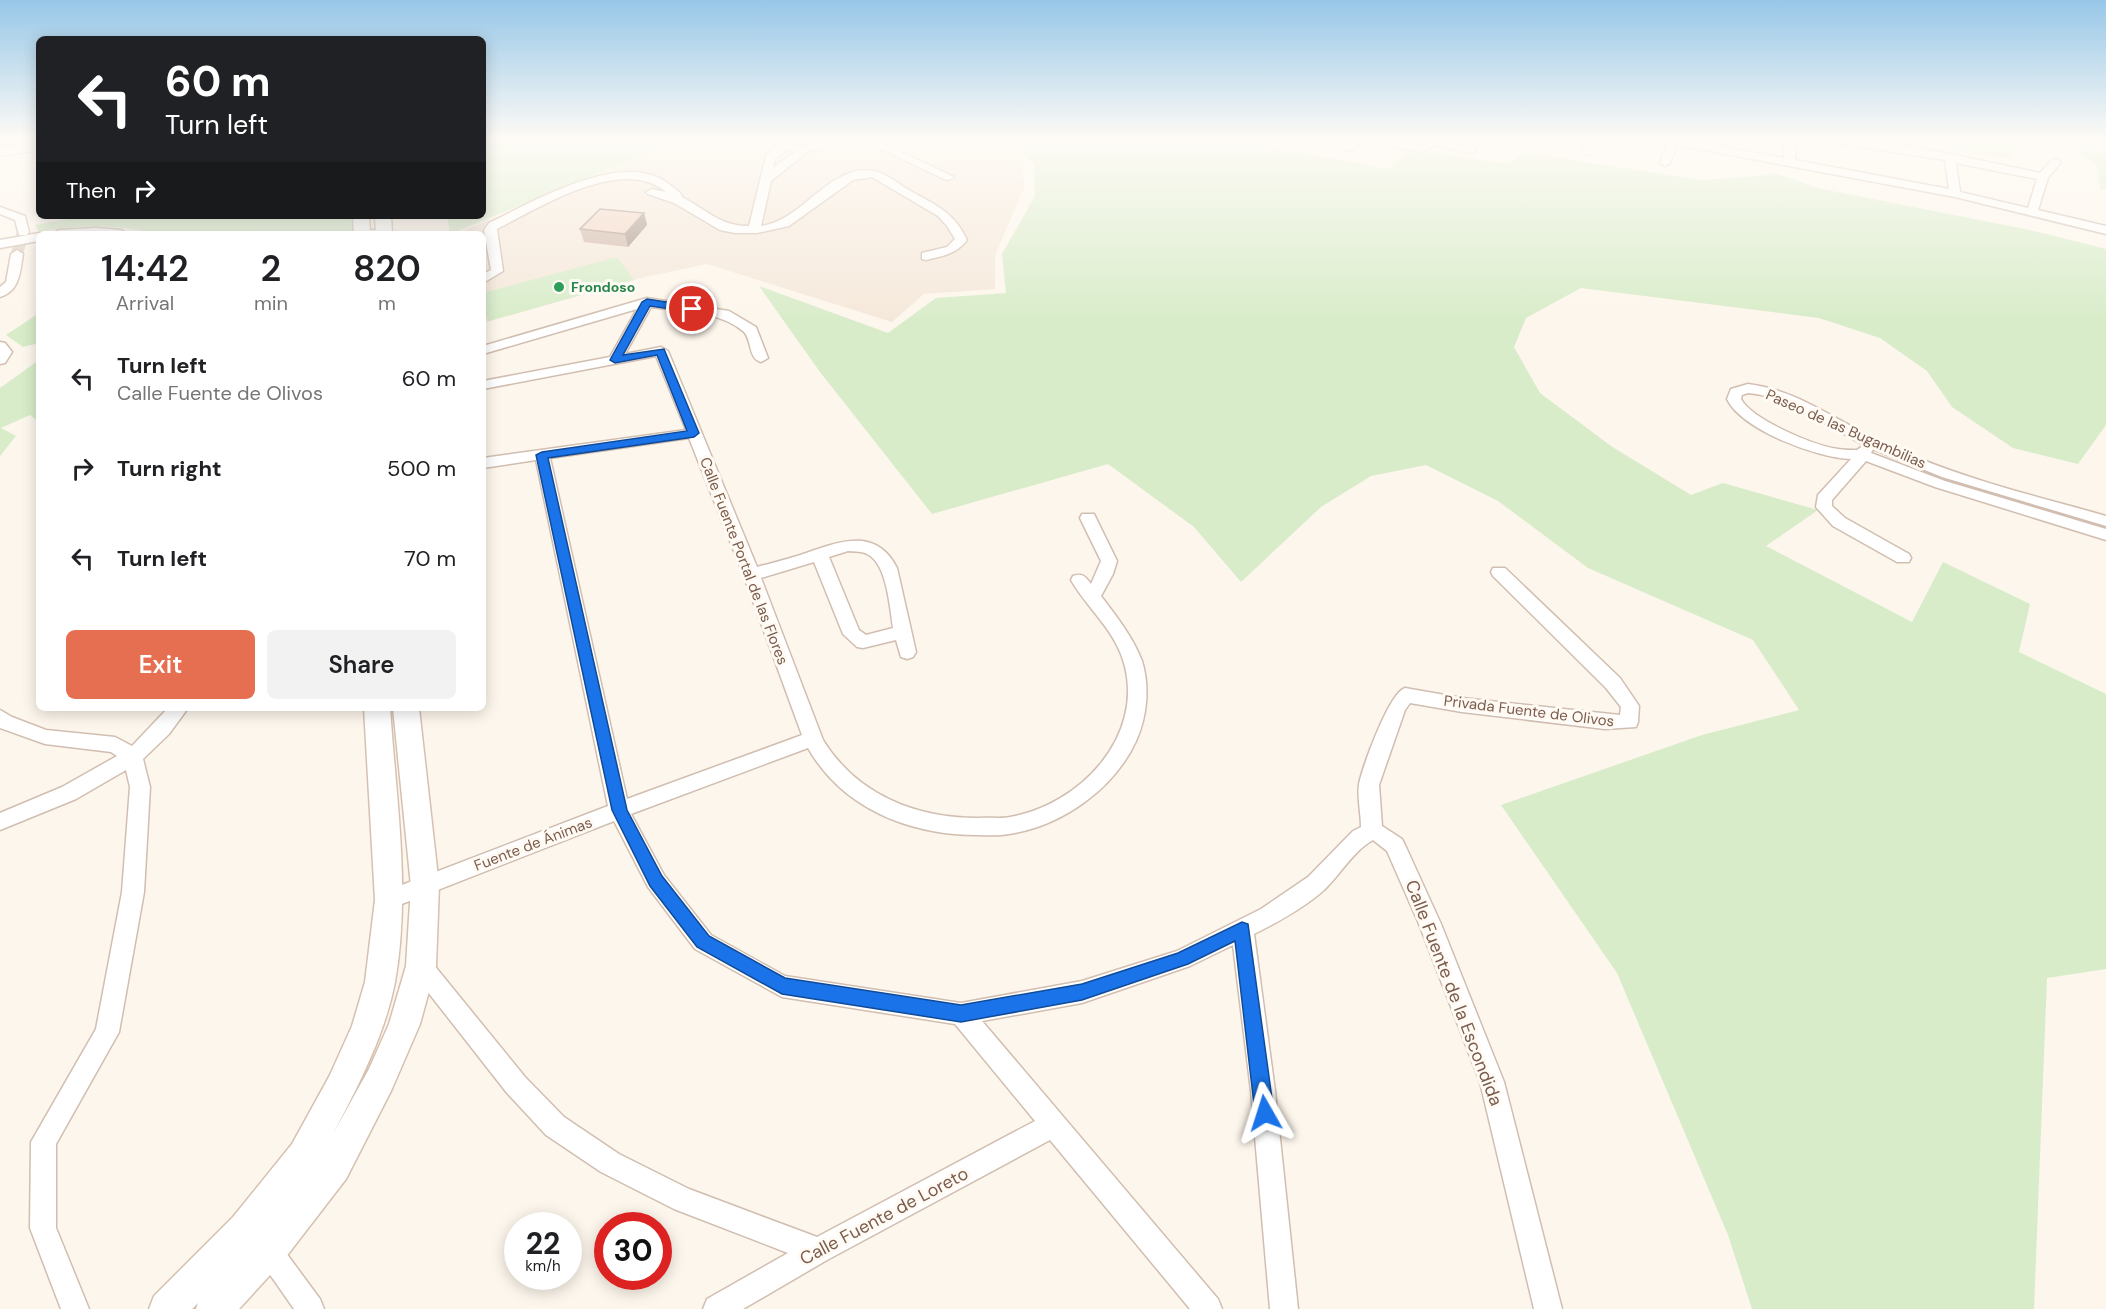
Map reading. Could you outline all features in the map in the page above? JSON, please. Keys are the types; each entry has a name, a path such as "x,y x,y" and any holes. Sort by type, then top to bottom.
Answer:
{"main road":[{"path":"167,1309 244,1229 304,1156 358,1048 380,982 389,900 377,711"},
{"path":"214,1309 268,1250 334,1167 380,1080 404,1024 422,966 425,886 406,711"}],"street":[{"path":"486,277 497,271 490,230 493,226 548,201"},
{"path":"682,201 730,229 771,228 792,220 818,201"},
{"path":"755,228 762,201"},
{"path":"923,201 954,222 961,240 951,250 926,256"},
{"path":"1985,201 2106,230"},
{"path":"2032,212 2035,201"},
{"path":"0,210 21,218 22,232"},
{"path":"0,244 36,238"},
{"path":"0,251 36,244"},
{"path":"0,293 12,283 17,254"},
{"path":"486,349 647,302 724,314 752,330 761,358"},
{"path":"615,360 647,302"},
{"path":"0,346 4,352 0,360"},
{"name":"Calle Fuente Portal de las Flores","path":"486,384 661,351 751,575 812,739 841,778 869,799 908,817 957,827 1015,825 1072,802 1105,775 1127,743 1137,708 1136,675 1129,650 1079,580"},
{"name":"Paseo de las Bugambilias","path":"2106,521 1865,448 1824,452 1747,416 1737,407 1734,399 1736,392 1741,389 1752,389 1782,397 1865,448 1940,484 2106,535"},
{"path":"486,462 694,433"},
{"path":"1865,448 1824,500 1824,507 1839,522 1903,558"},
{"path":"542,455 619,810 656,881 703,942 782,986 961,1014 1082,992 1182,959 1269,916 1316,884 1360,837 1372,831"},
{"path":"1088,518 1109,561 1105,574 1091,598"},
{"path":"751,575 848,546 864,545 877,551 889,565 907,652"},
{"path":"819,554 852,634 863,642 903,632"},
{"name":"Privada Fuente de Olivos","path":"1372,831 1369,785 1396,708 1405,695 1462,705 1605,723 1629,722 1630,706 1613,683 1499,572"},
{"path":"0,822 69,793 133,757 177,711"},
{"path":"0,717 4,722 45,737 115,745 133,757 140,787 133,892 107,1032 45,1142 43,1228 75,1309"},
{"name":"Fuente de Ánimas","path":"389,900 619,810 812,739"},
{"name":"Calle Fuente de la Escondida","path":"1372,831 1384,836 1395,845 1430,924 1492,1082 1548,1309"},
{"path":"1242,929 1263,1091 1284,1309"},
{"path":"422,966 516,1085 555,1126 610,1163 683,1200 818,1251"},
{"path":"961,1014 1208,1309"},
{"name":"Calle Fuente de Loreto","path":"717,1309 818,1251 1053,1125"},
{"path":"244,1229 268,1250 310,1309"}],"shaded area":[{"name":"Frondoso","path":"535,201 1018,201 995,255 995,289 924,294 892,322 707,264 641,278 486,322 486,231 463,231"}],"green space":[{"path":"486,201 531,201 457,231 450,231 448,219 486,219"},
{"path":"1032,201 1883,201 2030,230 2106,249 2106,425 2078,464 2013,448 1952,407 1927,371 1880,338 1819,318 1581,288 1526,318 1514,347 1540,393 1611,446 1691,495 1723,483 1818,510 1766,546 1912,622 1943,562 2030,604 2019,652 2106,694 2106,969 2047,978 2034,1309 1752,1309 1728,1235 1617,973 1501,805 1702,735 1799,710 1753,640 1588,568 1498,501 1426,465 1371,476 1321,507 1241,582 1194,527 1108,464 932,514 820,372 759,286 888,333 936,298 1006,293 1002,254"},
{"path":"69,219 355,219 356,231 140,231 97,227 38,231 35,225"},
{"name":"Frondoso","path":"617,257 634,280 489,321 486,316 486,292"},
{"path":"36,315 36,344 23,347 6,335"},
{"path":"36,362 36,420 30,415 1,428 16,436 0,456 0,388"}],"building":[{"path":"600,209 644,213 625,234 580,229"}],"tunnel":[{"path":"17,254 23,232"}],"place":[{"name":"Frondoso","path":"559,287"}],"route":[{"path":"692,309 647,302 615,360 661,351 694,433 542,455 619,810 656,881 703,942 782,986 961,1014 1082,992 1182,959 1242,929 1265,1113"}]}
